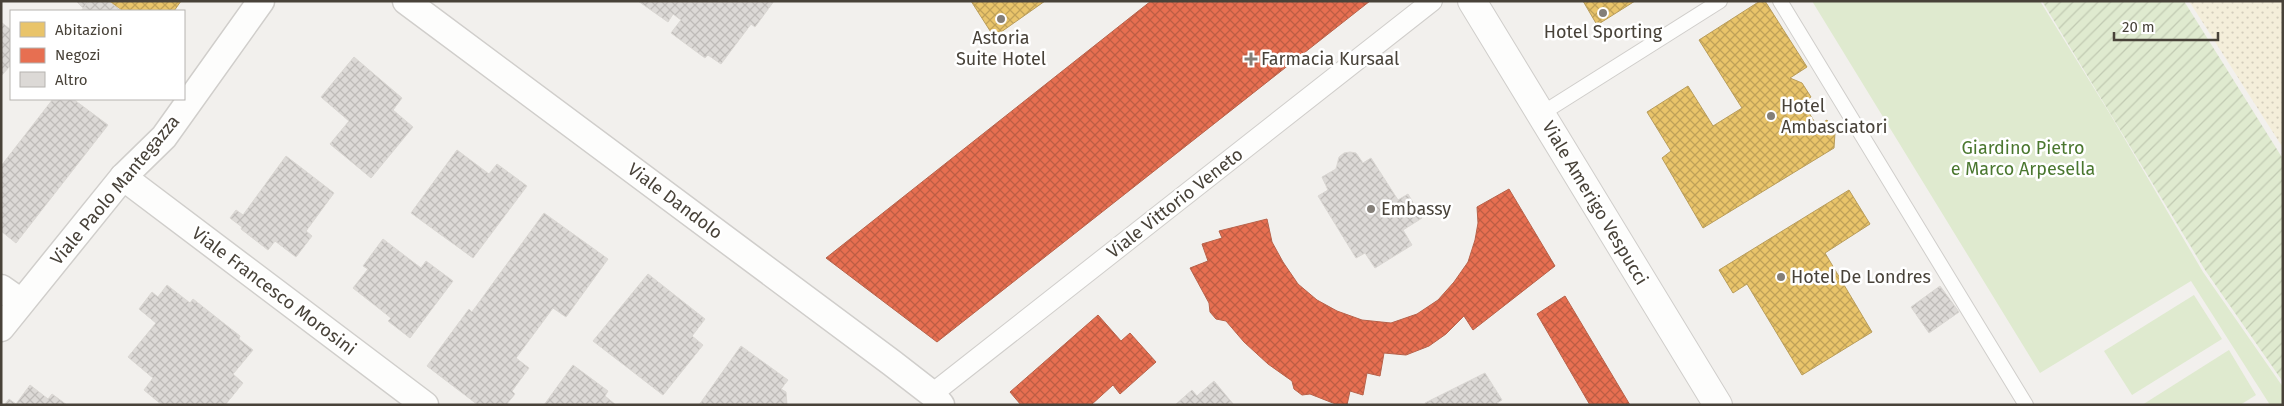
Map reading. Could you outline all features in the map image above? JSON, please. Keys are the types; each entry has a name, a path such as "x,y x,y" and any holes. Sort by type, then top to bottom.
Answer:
{"street":[{"name":"Viale Paolo Mantegazza","path":"1,328 11,295 123,176 164,137 261,1"},
{"name":"Viale Dandolo","path":"406,1 930,401"},
{"name":"Viale Vittorio Veneto","path":"930,401 1432,1"},
{"name":"Viale Amerigo Vespucci","path":"1472,1 1718,405"},
{"name":"Viale Francesco Morosini","path":"123,176 425,405"}],"lane":[{"path":"1541,114 1720,1"},
{"path":"1780,1 2026,405"}],"sand":[{"path":"2189,1 2283,1 2283,148"}],"green space":[{"name":"Giardino Pietro e Marco Arpesella","path":"1812,1 2040,1 2110,114 2203,272 2283,387 2283,405 2270,405 2191,281 2040,373"},
{"path":"2042,1 2184,1 2283,159 2283,382 2205,270"},
{"path":"2194,295 2222,339 2132,395 2104,351"},
{"path":"2229,350 2256,395 2240,405 2142,405"}],"building: Abitazioni":[{"path":"108,1 181,1 175,10 121,10"},
{"name":"Astoria Suite Hotel","path":"971,1 1045,1 994,37"},
{"name":"Hotel Sporting","path":"1583,1 1635,1 1597,25"},
{"name":"Hotel Ambasciatori","path":"1760,1 1765,1 1807,67 1790,78 1802,83 1811,97 1803,103 1817,126 1827,120 1835,133 1834,148 1703,228 1662,158 1671,151 1647,112 1688,86 1713,126 1742,108 1699,40"},
{"name":"Hotel De Londres","path":"1849,190 1870,224 1825,253 1872,332 1802,375 1747,284 1733,293 1719,270"}],"building: Negozi":[{"path":"1151,1 1370,1 937,342 826,258"},
{"path":"1509,189 1555,266 1473,330 1464,316 1446,334 1429,346 1406,355 1384,353 1380,376 1367,373 1363,395 1350,391 1347,405 1338,405 1310,394 1302,395 1294,389 1292,381 1268,364 1244,342 1226,321 1216,319 1210,312 1209,303 1190,268 1208,261 1202,244 1222,238 1219,231 1267,219 1272,242 1283,262 1298,284 1317,300 1337,311 1362,320 1391,323 1417,314 1438,300 1454,282 1468,262 1475,240 1478,223 1477,207"},
{"path":"1565,296 1630,405 1590,405 1537,314"},
{"path":"1098,315 1121,341 1130,333 1156,362 1120,394 1113,385 1091,405 1021,405 1010,392"}],"building: Altro":[{"path":"76,1 89,1 83,8"},
{"path":"89,1 108,1 121,10 82,10"},
{"path":"638,1 774,1 755,27 751,24 721,64 708,55 705,58 671,33 681,20 673,14 668,22"},
{"path":"1,22 10,29 10,66 1,76"},
{"path":"354,57 402,98 393,110 413,127 371,178 330,144 349,121 321,97"},
{"path":"52,100 74,100 108,125 16,243 1,231 1,166"},
{"path":"457,150 489,174 497,164 527,186 473,258 411,213"},
{"name":"Embassy","path":"1344,153 1356,153 1363,163 1371,158 1398,200 1408,194 1422,218 1403,230 1412,245 1375,268 1365,253 1356,258 1318,196 1328,190 1322,177 1336,169 1339,157"},
{"path":"286,156 334,193 306,231 312,236 296,257 275,241 268,250 230,218 236,210 243,215"},
{"path":"544,213 608,259 566,317 553,308 516,358 529,368 512,391 515,394 506,405 478,405 427,366 469,309 472,312"},
{"path":"383,239 421,268 426,261 453,281 410,338 388,321 391,318 353,288 368,269 363,266"},
{"path":"648,274 705,319 692,336 703,345 663,395 593,341"},
{"path":"167,285 190,303 193,299 240,336 239,339 253,350 233,374 243,383 225,405 162,405 144,390 153,378 128,357 156,323 139,309 152,292 158,297"},
{"path":"1940,286 1959,312 1929,333 1911,307"},
{"path":"741,346 788,380 781,389 786,392 787,405 699,405"},
{"path":"573,365 608,391 605,396 616,405 544,405"},
{"path":"1485,373 1502,400 1497,403 1498,405 1426,405 1425,403"},
{"path":"1214,381 1234,405 1175,405 1192,390 1197,396"},
{"path":"30,385 48,399 52,394 67,405 4,405 9,399 16,404"}],"place":[{"name":"Hotel Sporting","path":"1603,13"},
{"name":"Astoria Suite Hotel","path":"1001,19"},
{"name":"Farmacia Kursaal","path":"1251,59"},
{"name":"Hotel Ambasciatori","path":"1771,116"},
{"name":"Embassy","path":"1371,209"},
{"name":"Hotel De Londres","path":"1781,277"}]}
